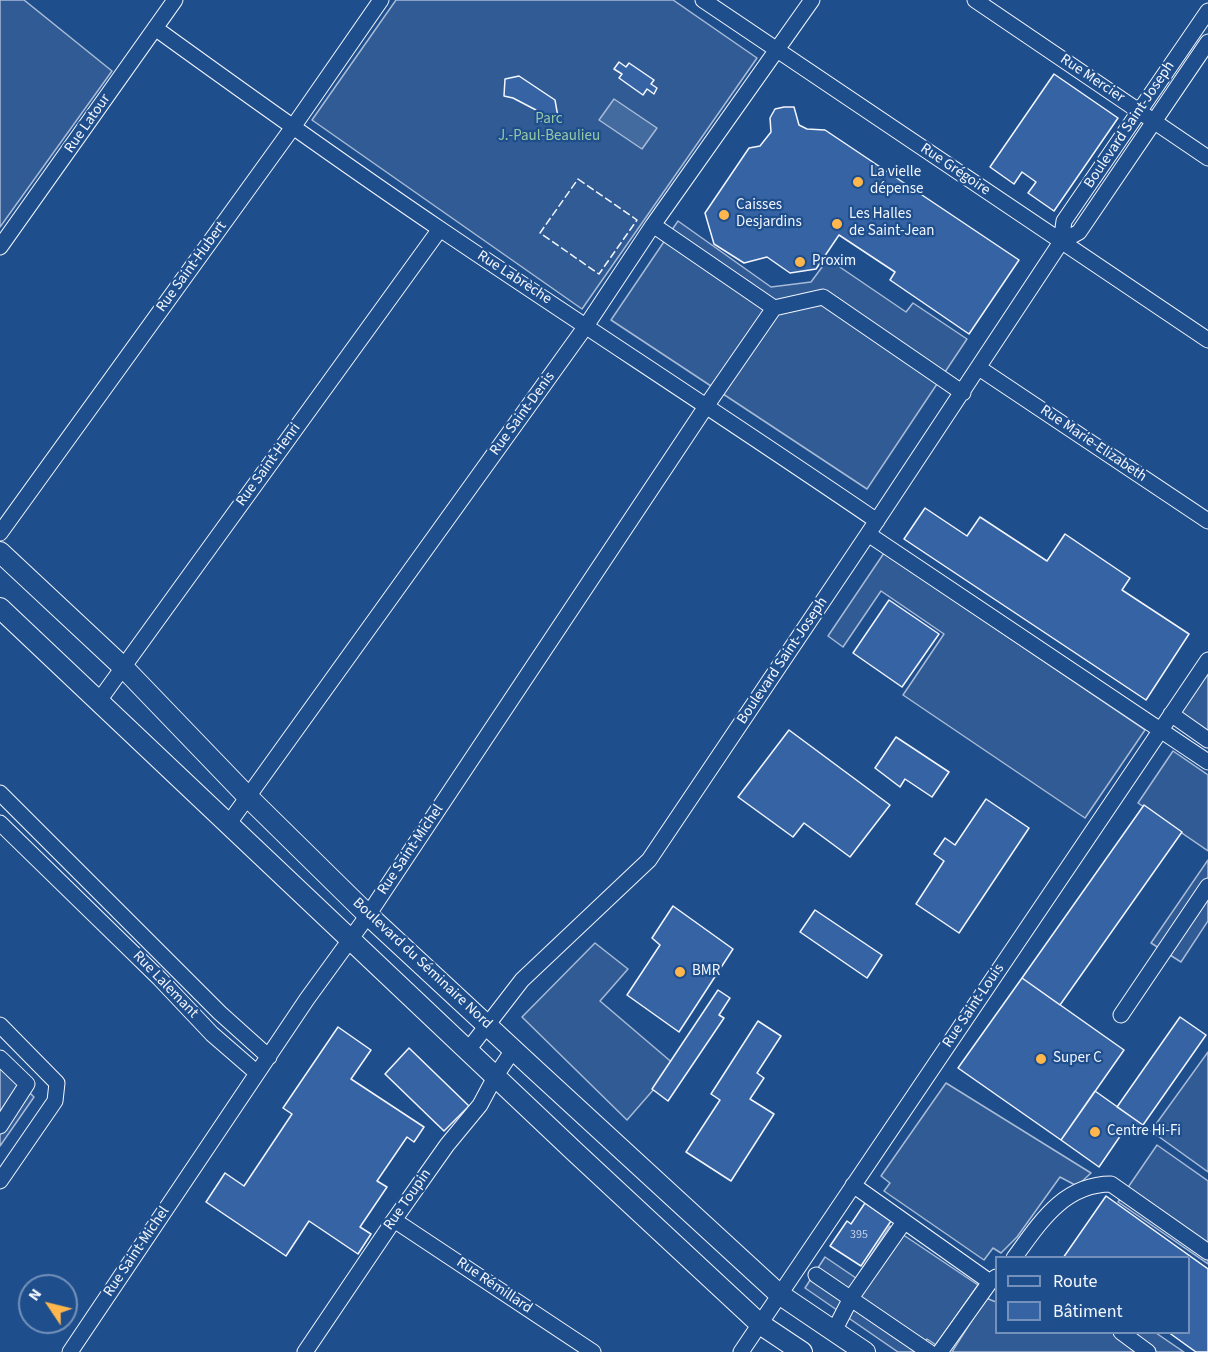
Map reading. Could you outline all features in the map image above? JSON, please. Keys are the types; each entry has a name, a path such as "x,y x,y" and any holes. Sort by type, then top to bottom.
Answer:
{"main road":[{"name":"Boulevard du Séminaire Nord","path":"0,552 123,667 368,915 513,1050 779,1294 865,1352"},
{"name":"Boulevard du Séminaire Nord","path":"0,608 351,938 495,1077 760,1324 802,1352"}],"street":[{"name":"Rue Latour","path":"0,247 175,0"},
{"name":"Rue Saint-Hubert","path":"0,533 381,0"},
{"name":"Rue Grégoire","path":"703,0 1208,340"},
{"name":"Rue Saint-Denis","path":"229,823 586,326 653,225 812,0"},
{"name":"Rue Mercier","path":"975,0 1208,158"},
{"name":"Boulevard Saint-Joseph","path":"468,1050 522,980 649,860 963,393 1061,242 1064,221 1208,11"},
{"name":"Rue Labrèche","path":"155,28 292,127 440,229 877,521"},
{"name":"Boulevard Saint-Joseph","path":"1061,242 1079,232 1208,42"},
{"path":"653,225 774,308 823,297 963,393"},
{"name":"Rue Saint-Henri","path":"98,702 440,229"},
{"name":"Rue Saint-Michel","path":"70,1352 257,1073 368,915 706,405 774,308"},
{"name":"Rue Marie-Elizabeth","path":"979,368 1208,520"},
{"path":"868,534 1208,762"},
{"name":"Rue Saint-Louis","path":"741,1352 1208,660"},
{"path":"1171,714 1208,740"},
{"name":"Rue Lalemant","path":"0,793 220,1013 269,1057"},
{"name":"Rue Lalemant","path":"0,823 160,979 212,1034 257,1073"},
{"path":"74,895 89,880"},
{"path":"1121,1015 1208,886"},
{"path":"0,1025 57,1083"},
{"name":"Rue Toupin","path":"313,1349 394,1220 447,1145 480,1105 513,1050"},
{"path":"0,1058 27,1084 57,1083"},
{"path":"0,1181 55,1101 57,1083"},
{"path":"0,1126 27,1084"},
{"path":"1016,1256 1046,1213 1074,1194 1102,1184 1111,1184 1208,1252"},
{"path":"853,1185 993,1279 940,1352"},
{"name":"Rue Rémillard","path":"394,1220 593,1352"},
{"path":"834,1331 851,1298 904,1221"},
{"path":"816,1275 929,1352"},
{"path":"1124,1334 1148,1352"}],"shaded area":[{"path":"0,0 24,0 112,71 0,227"},
{"name":"Parc J.-Paul-Beaulieu","path":"396,0 673,0 757,58 582,309 312,120"},
{"path":"614,99 657,128 642,149 599,120"},
{"path":"678,221 771,287 811,282 828,259 906,312 913,303 967,339 867,489 611,320"},
{"path":"884,553 1145,730 1085,818 903,695 944,634 881,591 843,647 828,636"},
{"path":"1208,657 1208,740 1169,713"},
{"path":"1173,751 1208,775 1208,851 1138,803"},
{"path":"1208,860 1208,921 1181,962 1151,943"},
{"path":"595,943 628,969 600,1001 675,1065 627,1120 522,1017"},
{"path":"1208,1052 1208,1172 1151,1131"},
{"path":"0,1064 34,1097 0,1146"},
{"path":"946,1083 1091,1173 1077,1186 1060,1177 1017,1237 1001,1253 993,1248 984,1260 884,1191 890,1183 881,1176"},
{"path":"1157,1145 1208,1181 1208,1264 1118,1202"},
{"path":"890,1226 978,1285 936,1345 927,1339 918,1352 898,1352 805,1288 825,1257 856,1278"},
{"path":"986,1298 995,1302 995,1334 1157,1334 1184,1352 952,1352"}],"building":[{"path":"619,62 626,67 629,63 654,80 651,84 657,88 654,94 647,89 643,95 619,78 622,74 614,69"},
{"path":"1054,74 1118,118 1054,211 1028,193 1036,182 1022,172 1014,184 990,167"},
{"path":"519,76 555,100 558,117 541,121 536,110 504,96 505,79"},
{"name":"Les Halles de Saint-Jean","path":"794,107 799,125 807,129 825,130 1019,260 969,334 890,280 895,272 839,235 816,269 790,273 767,257 744,263 714,244 705,213 749,148 760,146 771,132 770,118 775,109"},
{"path":"925,508 967,536 980,517 1047,561 1065,534 1130,578 1122,590 1189,634 1146,700 904,539"},
{"path":"889,600 939,634 902,687 853,653"},
{"path":"789,730 890,805 850,857 804,823 793,837 738,797"},
{"path":"896,737 949,772 932,797 905,779 900,787 875,768"},
{"path":"986,799 1029,828 959,933 916,904 944,861 934,854 945,838 955,845"},
{"path":"1144,805 1182,832 1060,1005 1022,978"},
{"name":"BMR","path":"673,906 733,949 679,1032 627,995 660,945 652,938"},
{"path":"815,910 882,955 867,978 800,932"},
{"name":"Super C","path":"1022,978 1124,1050 1061,1140 958,1068"},
{"path":"718,990 730,998 719,1015 724,1018 668,1101 652,1089"},
{"path":"1180,1017 1206,1035 1143,1125 1117,1107"},
{"path":"758,1021 781,1036 757,1073 764,1078 750,1099 774,1114 731,1181 686,1152 720,1100 711,1094"},
{"path":"338,1027 371,1050 351,1079 424,1127 414,1142 407,1137 377,1181 387,1187 360,1227 371,1234 358,1254 309,1221 286,1256 206,1202 225,1173 244,1186 292,1114 283,1108"},
{"path":"409,1048 469,1106 444,1131 385,1074"},
{"name":"Centre Hi-Fi","path":"1095,1091 1143,1125 1135,1136 1125,1129 1099,1167 1061,1140"},
{"path":"1106,1196 1190,1256 1064,1256"},
{"path":"865,1203 891,1221 861,1266 830,1246 847,1221 851,1224"},
{"path":"1190,1256 1208,1269 1208,1352 1196,1352 1171,1334 1190,1334"}],"fence":[{"path":"578,179 637,220 599,274 540,233 578,179"}],"place":[{"name":"La vielle dépense","path":"858,182"},
{"name":"Caisses Desjardins","path":"724,215"},
{"name":"Les Halles de Saint-Jean","path":"837,224"},
{"name":"Proxim","path":"800,262"},
{"name":"BMR","path":"680,972"},
{"name":"Super C","path":"1041,1059"},
{"name":"Centre Hi-Fi","path":"1095,1132"}]}
